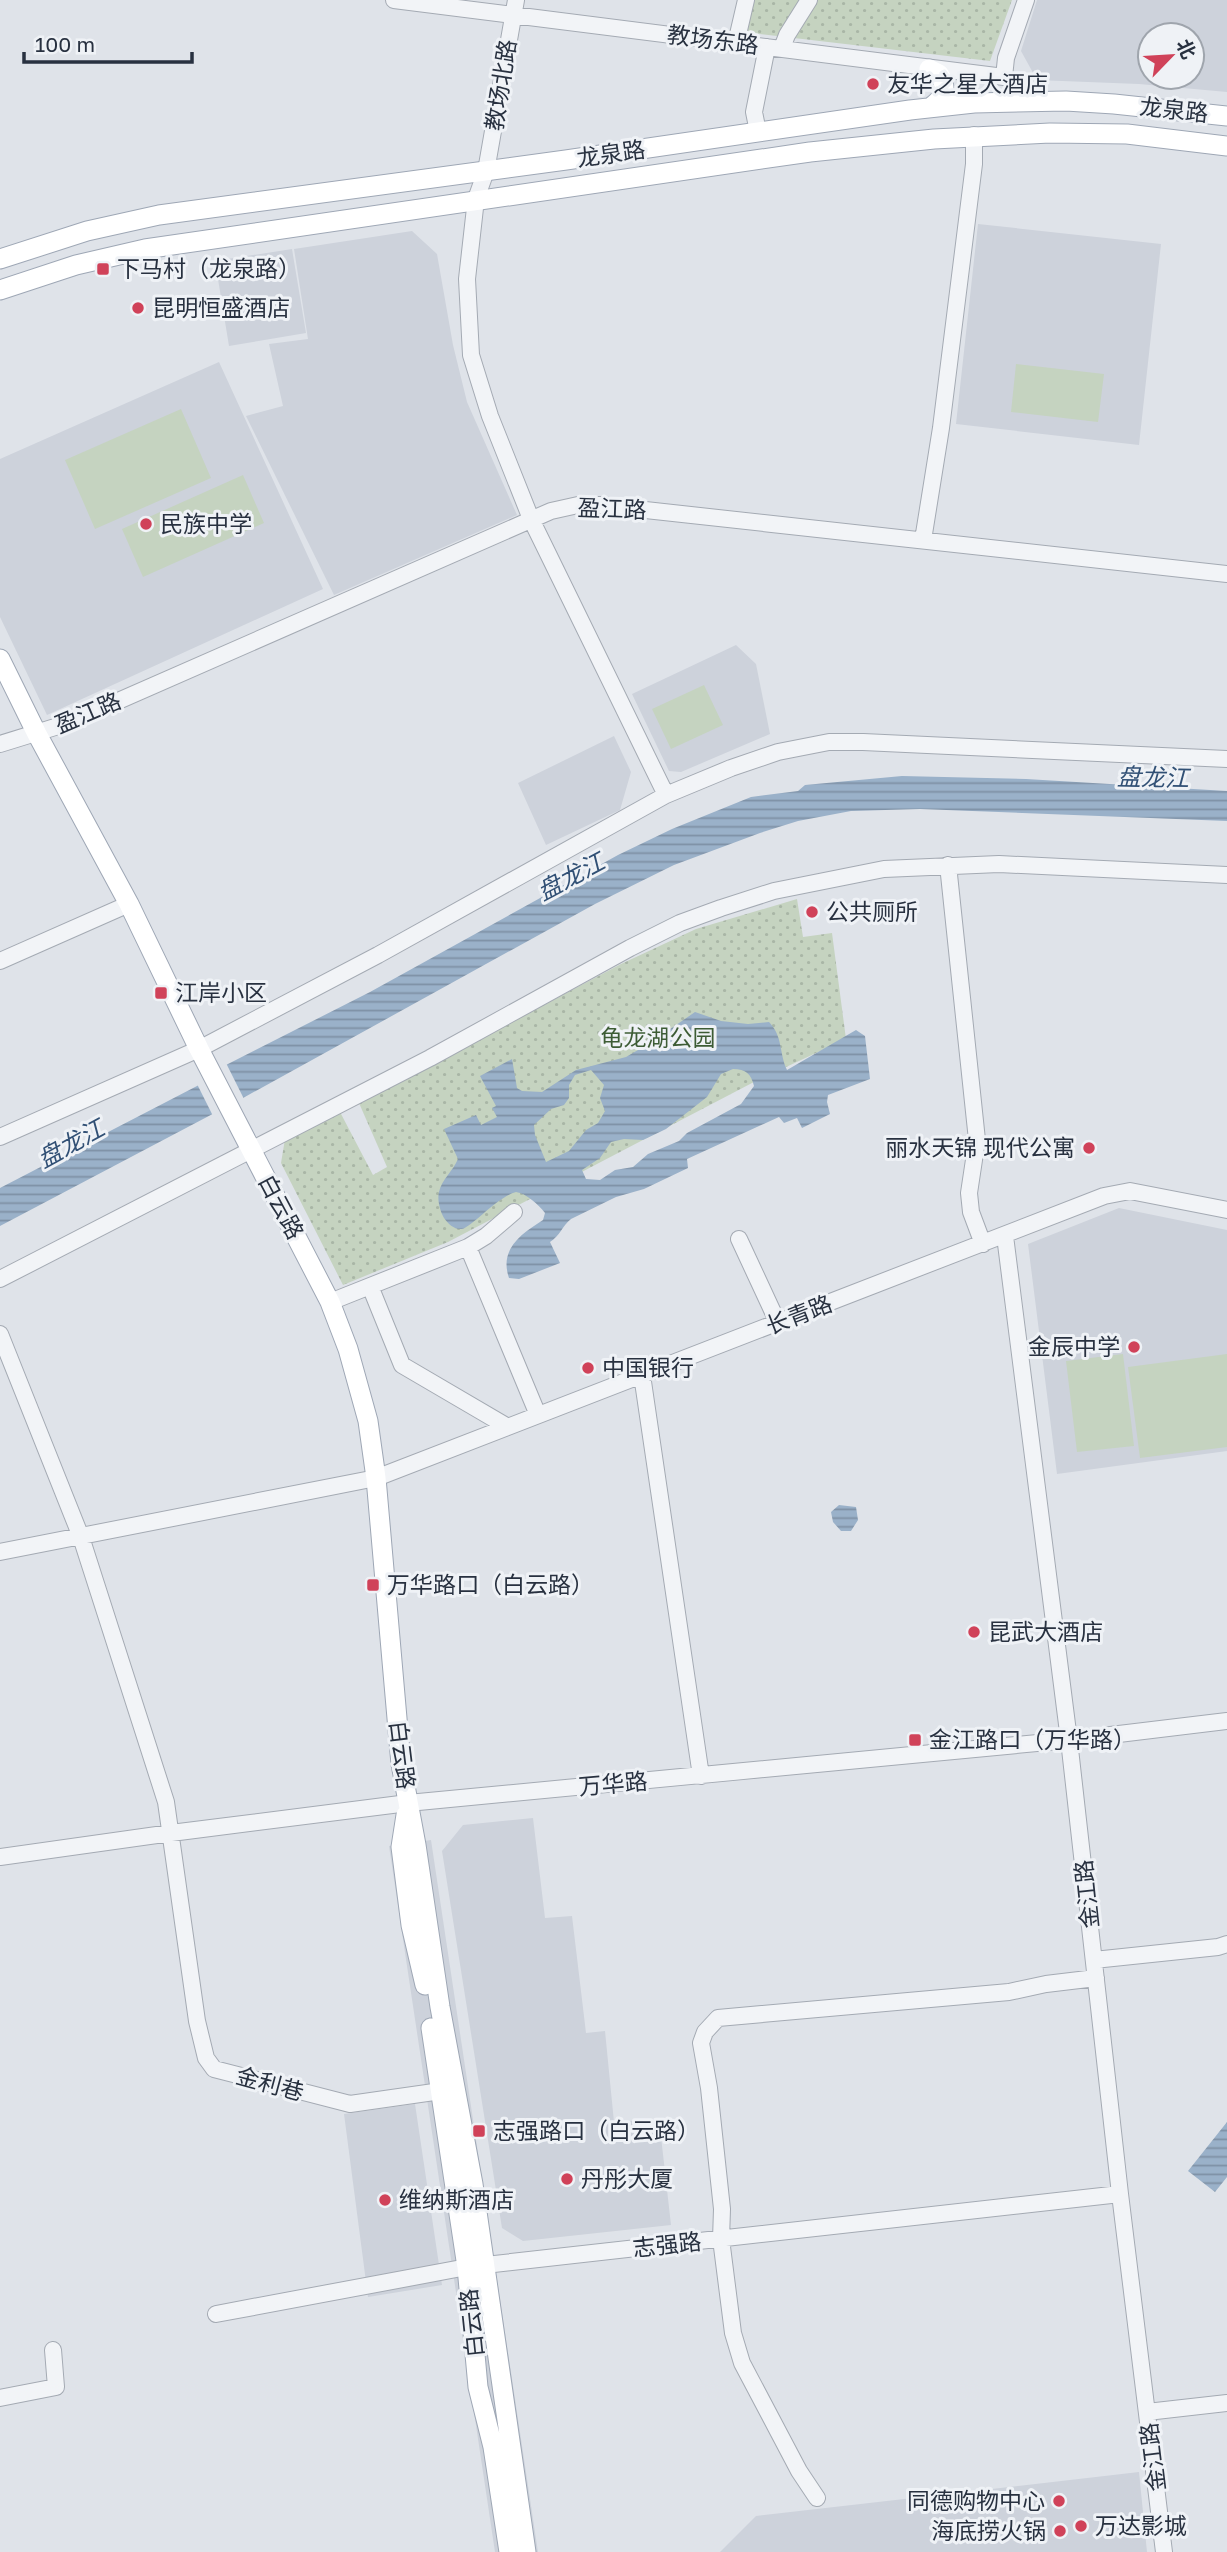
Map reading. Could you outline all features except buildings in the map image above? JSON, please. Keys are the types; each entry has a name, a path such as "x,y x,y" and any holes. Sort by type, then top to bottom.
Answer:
{"main road":[{"path":"929,69 939,74 944,89 942,98 931,107"},
{"name":"龙泉路","path":"0,258 87,231 159,215 931,107 1016,102 1114,104 1227,116"},
{"name":"龙泉路","path":"0,290 76,265 145,249 810,152 974,135 1050,133 1127,134 1227,146"},
{"name":"白云路","path":"0,659 37,734 129,904 203,1058 330,1301 348,1349 368,1422 376,1478 401,1764 416,1844 440,2007 473,2184 478,2386 493,2447 509,2552"},
{"name":"白云路","path":"408,1803 401,1847 411,1925 424,1975 441,2091 476,2266 526,2552"}],"street":[{"name":"教场东路","path":"394,0 514,8 736,43 1004,77"},
{"path":"736,43 746,0"},
{"path":"758,132 754,112 774,47 787,35 808,0"},
{"path":"1016,102 1004,77 1006,58 1026,0"},
{"name":"教场北路","path":"514,8 486,171 476,199 467,279 471,355 490,416 531,519 666,795"},
{"path":"923,540 941,428 973,178 974,135"},
{"name":"盈江路","path":"0,744 68,723 531,519 578,505 600,505 1227,574"},
{"path":"0,1137 203,1058 378,955 666,795 778,752 829,742 1227,758"},
{"path":"0,1279 251,1152 680,923 774,891 884,869 948,865 999,864 1227,875"},
{"path":"948,865 978,1140 969,1193 971,1212 983,1244"},
{"path":"0,961 129,904"},
{"name":"长青路","path":"0,1552 376,1478 1104,1196 1130,1191 1227,1210"},
{"path":"330,1301 468,1247 486,1237 514,1212"},
{"name":"金江路","path":"1005,1236 1069,1740 1120,2194 1164,2552"},
{"path":"738,1239 779,1323"},
{"path":"468,1247 538,1415"},
{"path":"370,1286 402,1365 508,1427"},
{"path":"0,1334 81,1537 166,1802 171,1833"},
{"path":"642,1375 701,1776"},
{"name":"万华路","path":"0,1857 408,1803 1069,1740 1227,1721"},
{"name":"金利巷","path":"171,1833 197,2021 206,2058 214,2069 350,2104 441,2091"},
{"path":"1094,1960 1227,1944"},
{"path":"817,2498 799,2471 742,2363 733,2333 721,2239 722,2209 709,2088 701,2043 705,2032 718,2018 1009,1992 1046,1983 1096,1978"},
{"name":"志强路","path":"216,2314 476,2266 1120,2194"},
{"path":"0,2398 56,2386 53,2350"},
{"path":"1147,2412 1227,2403"}],"shaded area":[{"path":"1037,0 1227,0 1227,92 1206,90 1206,21 1136,21 1136,84 1037,80 1021,51"},
{"path":"978,224 1161,244 1139,445 956,424"},
{"path":"412,231 437,254 453,345 467,402 517,515 334,595 246,416 283,406 269,344 308,339 294,249"},
{"path":"292,249 306,333 229,346 215,261"},
{"name":"民族中学","path":"219,362 323,589 47,715 0,617 0,459"},
{"path":"736,645 756,664 770,734 681,772 669,771 632,694"},
{"path":"614,736 631,772 620,810 546,845 518,783"},
{"name":"金辰中学","path":"1119,1208 1227,1230 1227,1451 1057,1474 1028,1244"},
{"path":"533,1818 545,1918 572,1916 586,2033 605,2031 614,2122 659,2119 671,2225 523,2241 502,2228 442,1851 463,1825"},
{"path":"431,1840 538,2552 495,2552 389,1846"},
{"path":"415,2104 442,2285 368,2297 344,2114"},
{"name":"同德购物中心","path":"1139,2472 1147,2552 720,2552 756,2516"}],"green space":[{"path":"751,0 1012,0 990,61 743,32"},
{"path":"1016,364 1104,374 1098,422 1011,412"},
{"path":"181,409 211,478 95,529 65,460"},
{"path":"243,475 264,523 143,577 122,529"},
{"path":"704,685 723,725 671,749 652,709"},
{"name":"龟龙湖公园","path":"797,899 803,937 832,933 846,1039 752,1083 448,1242 343,1285 281,1163 285,1139 340,1112 373,1175 387,1167 359,1103 621,964 696,929"},
{"path":"1123,1354 1134,1446 1077,1452 1066,1361"},
{"path":"1227,1354 1227,1447 1140,1458 1128,1367"}],"water":[{"path":"902,776 1026,779 1227,791 1227,821 920,809 851,811 798,821 760,833 674,865 595,904 243,1098 0,1226 0,1188 197,1086 226,1065 370,992 618,855 672,829 751,797 798,791 805,785"},
{"path":"695,1012 721,1021 748,1024 769,1022 777,1033 787,1070 856,1030 865,1036 870,1079 828,1095 830,1114 802,1128 797,1118 784,1123 779,1117 687,1159 688,1168 644,1189 616,1197 571,1219 550,1242 560,1263 519,1279 509,1278 507,1259 514,1243 543,1220 545,1213 532,1200 516,1192 466,1227 454,1228 441,1212 438,1195 440,1187 458,1159 444,1129 476,1115 481,1125 497,1117 492,1108 496,1106 480,1076 512,1059 517,1088 522,1091 542,1092 576,1070 626,1057 638,1050 653,1035 663,1034","holes":["733,1069 747,1073 754,1086 741,1104 687,1133 679,1141 648,1154 633,1167 615,1170 600,1180 586,1179 582,1170 600,1158 611,1142 624,1139 643,1140 666,1129 707,1097 721,1074","591,1070 604,1085 600,1098 605,1111 598,1123 586,1130 569,1151 546,1162 535,1135 534,1125 551,1109 564,1105 569,1098 569,1085 575,1075"]},
{"path":"839,1505 856,1507 858,1520 851,1531 841,1531 833,1522 831,1512"},
{"path":"1227,2122 1227,2177 1215,2192 1188,2171"}],"pier":[{"path":"225,1061 245,1101 213,1116 196,1082"}],"place":[{"name":"友华之星大酒店","path":"873,84"},
{"name":"下马村（龙泉路）","path":"103,269"},
{"name":"昆明恒盛酒店","path":"138,308"},
{"name":"民族中学","path":"146,524"},
{"name":"公共厕所","path":"812,912"},
{"name":"江岸小区","path":"161,993"},
{"name":"丽水天锦 现代公寓","path":"1089,1148"},
{"name":"金辰中学","path":"1134,1347"},
{"name":"中国银行","path":"588,1368"},
{"name":"万华路口（白云路）","path":"373,1585"},
{"name":"昆武大酒店","path":"974,1632"},
{"name":"金江路口（万华路）","path":"915,1740"},
{"name":"志强路口（白云路）","path":"479,2131"},
{"name":"丹彤大厦","path":"567,2179"},
{"name":"维纳斯酒店","path":"385,2200"},
{"name":"同德购物中心","path":"1059,2501"},
{"name":"万达影城","path":"1081,2526"},
{"name":"海底捞火锅","path":"1060,2531"}],"water label":[{"name":"盘龙江","path":"1153,778"},
{"name":"盘龙江","path":"571,877"},
{"name":"盘龙江","path":"71,1144"}]}
